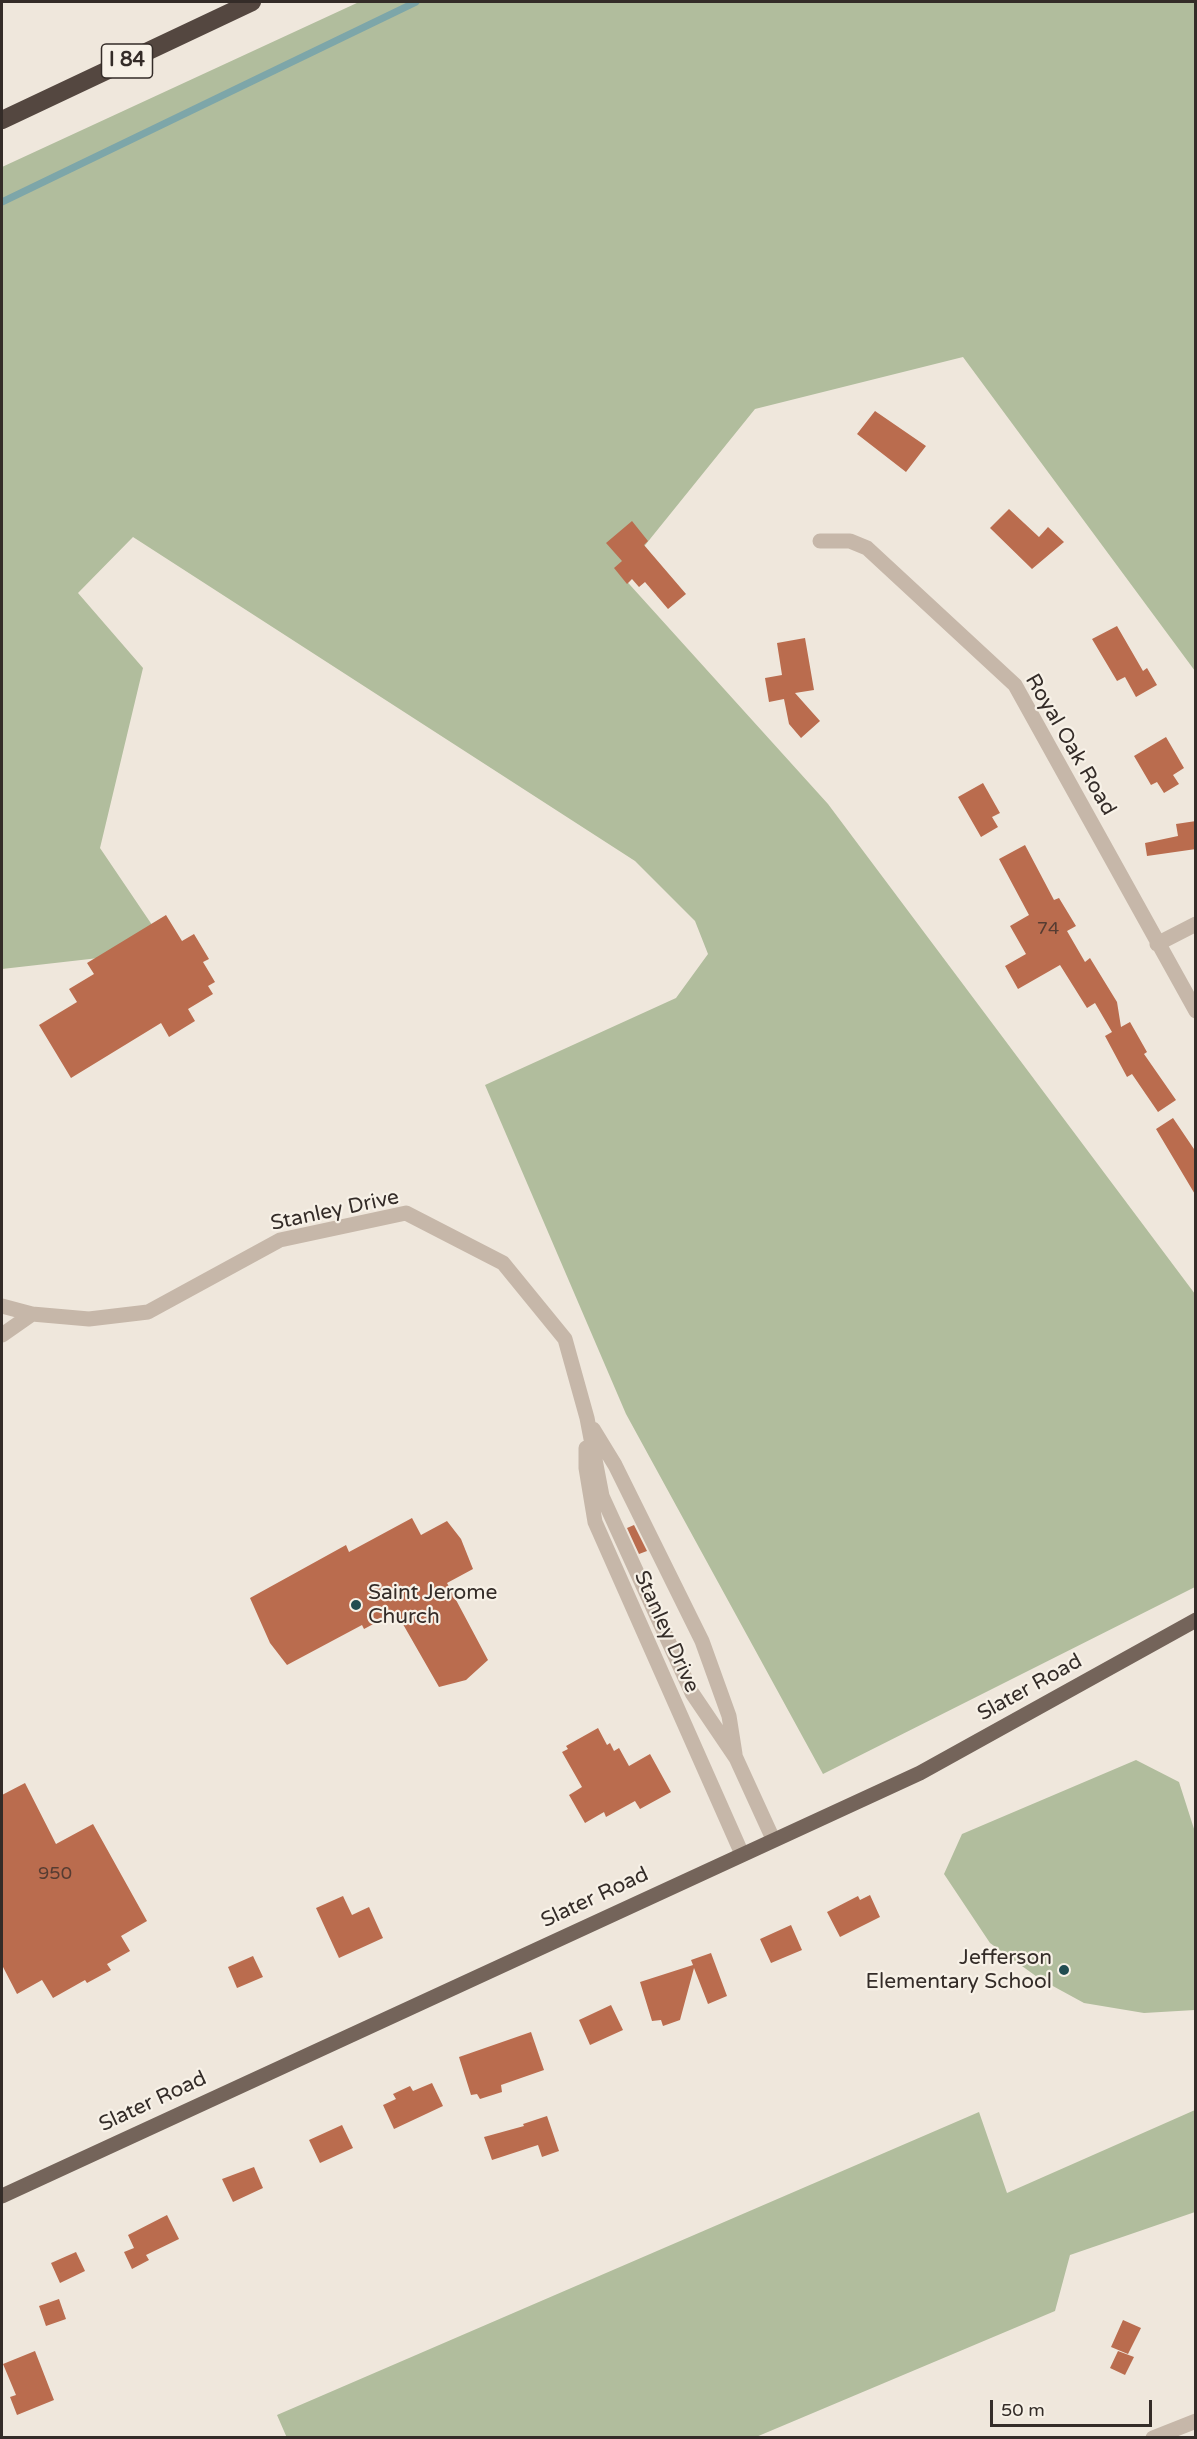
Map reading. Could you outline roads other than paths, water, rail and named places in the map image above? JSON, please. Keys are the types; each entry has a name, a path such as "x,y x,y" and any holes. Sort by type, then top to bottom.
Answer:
{"highway":[{"name":"I 84","path":"2,120 252,2"}],"main road":[{"name":"Slater Road","path":"2,2196 920,1773 1196,1620"}],"street":[{"name":"Royal Oak Road","path":"820,541 850,541 867,548 1015,685 1196,1011"},
{"path":"1157,944 1196,924"},
{"name":"Stanley Drive","path":"2,1306 32,1314 90,1319 148,1312 280,1240 406,1213 503,1263 566,1339 587,1418 602,1496 692,1693 736,1758 773,1839"},
{"path":"2,1335 32,1314"},
{"name":"Stanley Drive","path":"587,1418 615,1465 702,1641 729,1716 736,1758"},
{"name":"Stanley Drive","path":"587,1418 586,1468 595,1522 742,1854"},
{"path":"1153,2438 1196,2421"}],"waterway":[{"path":"2,202 416,2"}],"place":[{"name":"Saint Jerome Church","path":"356,1605"},
{"name":"Jefferson Elementary School","path":"1064,1970"}]}
